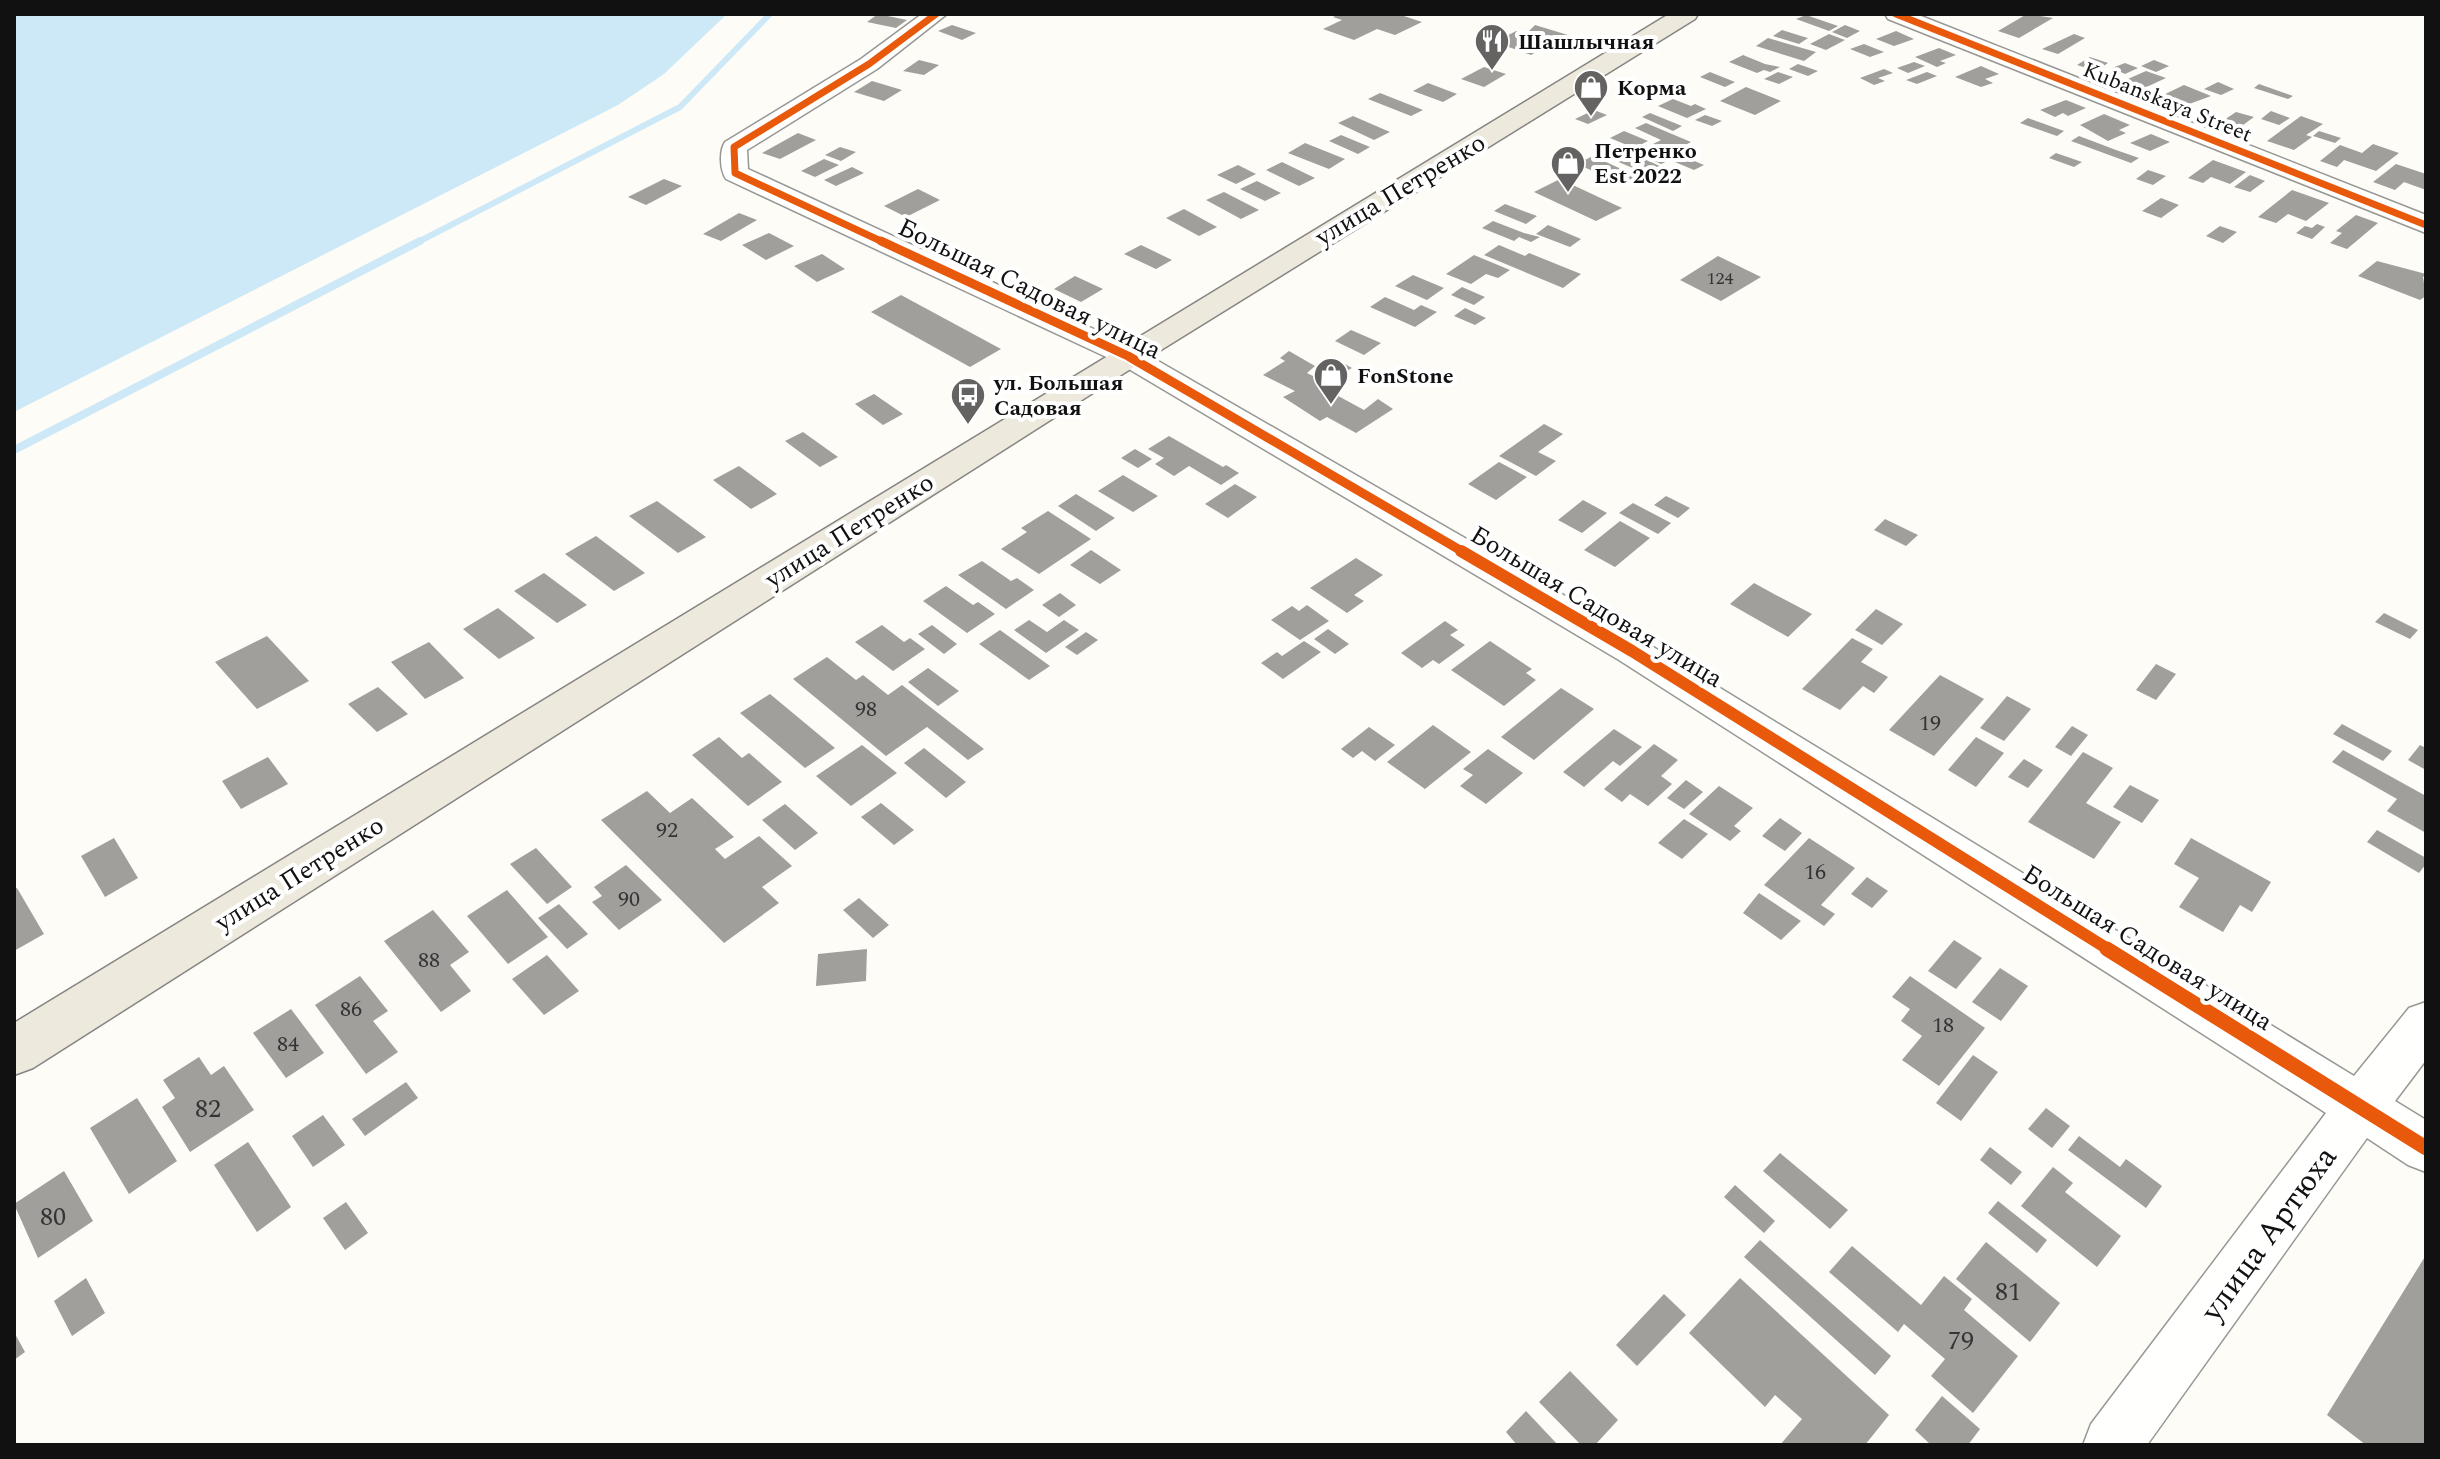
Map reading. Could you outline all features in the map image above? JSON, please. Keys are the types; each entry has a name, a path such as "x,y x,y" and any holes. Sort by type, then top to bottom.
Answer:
{"main road":[{"name":"улица Петренко","path":"14,1051 1128,356 1686,14"}],"street":[{"name":"Большая Садовая улица","path":"936,14 869,64 734,147 735,173 1128,356 1619,643 2426,1148"},
{"name":"Kubanskaya Street","path":"1896,14 2426,225"},
{"name":"улица Артюха","path":"2112,1445 2361,1106 2426,1023"}],"water":[{"path":"14,14 727,14 664,74 618,105 14,412"}],"building":[{"path":"878,14 907,20 896,28 867,22"},
{"path":"1339,14 1407,14 1404,16 1422,22 1395,35 1377,29 1354,40 1323,29 1342,20 1333,17"},
{"path":"2027,14 2053,18 2019,38 1998,31"},
{"path":"1806,15 1838,26 1829,31 1796,19"},
{"path":"952,25 976,33 962,40 938,31"},
{"path":"1535,25 1568,35 1559,40 1529,31"},
{"path":"1845,25 1860,31 1847,38 1832,32"},
{"path":"1782,30 1808,38 1799,44 1773,36"},
{"path":"1516,31 1552,43 1531,55 1495,42"},
{"path":"1896,31 1914,39 1894,46 1876,39"},
{"path":"1829,34 1845,40 1826,50 1810,44"},
{"path":"2074,34 2085,38 2058,54 2042,49"},
{"path":"1768,38 1816,52 1804,61 1756,46"},
{"path":"1864,44 1884,52 1870,57 1850,49"},
{"path":"1939,48 1956,55 1940,61 1946,63 1937,67 1915,57"},
{"path":"1743,55 1780,67 1757,73 1729,62"},
{"path":"2090,57 2108,63 2096,71 2077,65"},
{"path":"919,60 939,65 924,75 903,71"},
{"path":"2154,60 2169,66 2156,72 2141,66"},
{"path":"1914,62 1925,66 1908,73 1897,68"},
{"path":"2125,63 2138,68 2125,74 2112,68"},
{"path":"1798,64 1818,71 1808,76 1789,69"},
{"path":"1981,66 1999,74 1985,79 1993,83 1981,87 1955,77"},
{"path":"1484,67 1506,74 1484,87 1461,79"},
{"path":"1884,69 1893,73 1878,78 1885,81 1874,85 1860,78"},
{"path":"2146,71 2166,78 2140,90 2121,82"},
{"path":"1710,72 1735,82 1725,87 1700,77"},
{"path":"1778,72 1793,77 1779,84 1764,79"},
{"path":"1927,72 1937,76 1917,84 1906,80"},
{"path":"872,81 902,90 884,101 854,92"},
{"path":"2218,82 2234,89 2221,95 2204,89"},
{"path":"1428,83 1457,94 1443,102 1413,91"},
{"path":"2259,84 2293,96 2288,99 2254,88"},
{"path":"2184,85 2211,96 2181,107 2157,98"},
{"path":"1746,87 1781,101 1755,115 1720,101"},
{"path":"1380,93 1423,110 1411,116 1368,99"},
{"path":"1673,99 1706,109 1687,118 1658,106"},
{"path":"2066,100 2086,108 2068,116 2063,113 2055,117 2040,110"},
{"path":"1594,110 1607,115 1588,124 1575,119"},
{"path":"2271,111 2290,118 2279,125 2261,119"},
{"path":"2236,112 2254,117 2239,128 2221,122"},
{"path":"1650,113 1682,126 1673,131 1642,117"},
{"path":"2104,114 2130,125 2119,130 2126,133 2108,141 2080,125"},
{"path":"1705,115 1722,121 1712,126 1695,120"},
{"path":"1353,116 1390,132 1374,140 1338,123"},
{"path":"2301,116 2323,124 2306,135 2312,137 2294,150 2267,141"},
{"path":"2028,118 2064,131 2057,136 2020,123"},
{"path":"1646,123 1691,142 1666,155 1647,147 1661,140 1635,128"},
{"path":"1624,131 1648,141 1634,148 1610,138"},
{"path":"2319,131 2341,138 2335,143 2313,136"},
{"path":"798,133 816,140 780,159 762,153"},
{"path":"2151,134 2170,142 2150,151 2130,143"},
{"path":"1341,135 1370,147 1358,154 1329,141"},
{"path":"2079,136 2139,158 2131,163 2071,141"},
{"path":"1305,143 1345,159 1329,169 1288,153"},
{"path":"2373,144 2399,153 2376,171 2344,160 2337,167 2320,161 2340,145 2362,153"},
{"path":"840,147 856,152 841,161 825,155"},
{"path":"1647,150 1670,160 1661,164 1638,154"},
{"path":"1629,152 1664,168 1649,175 1614,160"},
{"path":"2056,153 2082,162 2074,167 2049,158"},
{"path":"1593,156 1637,176 1622,184 1577,164"},
{"path":"1685,157 1704,165 1694,170 1675,162"},
{"path":"824,159 839,165 815,177 801,171"},
{"path":"2213,160 2246,172 2230,184 2211,177 2203,183 2188,178"},
{"path":"1282,162 1315,178 1299,186 1266,170"},
{"path":"2396,164 2426,174 2426,190 2404,182 2395,190 2373,182"},
{"path":"1238,165 1256,174 1236,184 1217,175"},
{"path":"852,167 864,173 836,186 824,180"},
{"path":"2148,170 2166,176 2153,185 2136,179"},
{"path":"2250,175 2265,181 2250,192 2234,187"},
{"path":"664,179 682,186 646,205 628,197"},
{"path":"1560,179 1622,208 1596,221 1534,192"},
{"path":"1257,181 1281,193 1265,201 1240,189"},
{"path":"918,189 940,200 906,217 884,206"},
{"path":"2292,190 2329,203 2306,221 2288,214 2276,223 2258,217"},
{"path":"1224,192 1259,210 1241,219 1206,200"},
{"path":"2161,198 2179,205 2161,218 2142,211"},
{"path":"1505,204 1537,216 1526,224 1494,211"},
{"path":"1184,209 1217,227 1199,236 1166,218"},
{"path":"739,213 757,220 721,241 703,234"},
{"path":"2356,215 2378,223 2347,249 2330,243 2342,233 2336,231"},
{"path":"1493,221 1540,237 1531,242 1519,237 1514,241 1482,228"},
{"path":"2317,224 2325,227 2312,239 2296,233 2305,226 2312,228"},
{"path":"1548,225 1581,239 1570,247 1536,234"},
{"path":"2220,226 2237,232 2223,243 2206,236"},
{"path":"769,233 794,246 766,260 742,245"},
{"path":"1141,245 1172,260 1156,269 1124,254"},
{"path":"1499,245 1525,256 1529,253 1581,274 1563,288 1484,255"},
{"path":"822,254 845,269 817,282 794,266"},
{"path":"1474,255 1510,270 1498,278 1486,274 1471,284 1446,274"},
{"path":"1718,256 1761,277 1721,301 1680,280"},
{"path":"2377,261 2426,274 2423,277 2426,296 2420,300 2358,276"},
{"path":"1413,275 1444,288 1427,300 1395,286"},
{"path":"1075,276 1103,289 1081,302 1054,289"},
{"path":"1462,287 1485,297 1474,305 1451,295"},
{"path":"901,295 1001,349 970,367 871,312"},
{"path":"1385,297 1414,310 1421,305 1437,312 1415,327 1370,307"},
{"path":"1465,308 1486,318 1475,325 1454,316"},
{"path":"1351,330 1381,343 1364,355 1335,341"},
{"path":"1289,351 1315,366 1307,373 1341,384 1329,391 1364,410 1378,399 1393,409 1356,433 1327,417 1320,421 1283,397 1295,391 1263,375 1285,361 1280,358"},
{"path":"1334,358 1352,368 1336,377 1320,365"},
{"path":"874,394 903,414 883,425 855,404"},
{"path":"1544,424 1563,434 1538,452 1556,461 1536,476 1499,456"},
{"path":"803,432 838,457 820,467 785,441"},
{"path":"1169,436 1239,473 1221,485 1189,466 1174,476 1155,464 1164,458 1148,449"},
{"path":"1135,449 1152,459 1138,468 1121,458"},
{"path":"1499,462 1527,477 1496,500 1468,484"},
{"path":"739,466 777,494 751,509 713,480"},
{"path":"1123,475 1158,496 1133,512 1098,491"},
{"path":"1235,484 1257,497 1228,518 1205,504"},
{"path":"1076,494 1115,518 1096,531 1058,506"},
{"path":"1666,496 1690,508 1678,518 1654,505"},
{"path":"1583,500 1607,513 1582,533 1558,520"},
{"path":"657,501 706,537 678,553 629,516"},
{"path":"1633,503 1671,523 1658,534 1619,513"},
{"path":"1048,511 1091,539 1039,574 1001,549 1027,532 1021,528"},
{"path":"1885,519 1918,535 1906,546 1874,530"},
{"path":"1620,521 1650,538 1615,567 1584,550"},
{"path":"596,536 645,573 614,591 565,554"},
{"path":"1091,550 1121,570 1100,584 1070,565"},
{"path":"1356,558 1383,575 1354,595 1364,601 1347,613 1310,588"},
{"path":"982,561 1011,581 1017,578 1034,590 1006,609 958,575"},
{"path":"544,573 587,605 557,623 514,591"},
{"path":"1754,583 1812,614 1788,637 1730,604"},
{"path":"946,586 973,605 978,602 995,614 967,633 923,601"},
{"path":"1060,593 1076,605 1059,617 1042,605"},
{"path":"1307,605 1329,621 1300,640 1271,620 1292,606 1299,611"},
{"path":"498,608 535,638 499,659 463,629"},
{"path":"1876,609 1903,624 1882,645 1855,630"},
{"path":"2384,613 2418,630 2410,639 2375,622"},
{"path":"1029,620 1047,632 1064,620 1079,630 1046,653 1014,630"},
{"path":"1445,621 1458,630 1450,635 1465,645 1439,664 1433,660 1422,668 1401,653"},
{"path":"882,625 904,642 910,638 925,649 893,671 855,642"},
{"path":"932,625 957,644 944,654 918,634"},
{"path":"1328,629 1349,644 1335,654 1314,639"},
{"path":"1000,630 1050,666 1029,680 979,644"},
{"path":"1086,632 1098,640 1077,655 1065,647"},
{"path":"267,636 309,681 257,709 215,662"},
{"path":"1852,638 1873,649 1861,662 1888,677 1874,693 1863,686 1840,710 1802,689"},
{"path":"1304,641 1321,652 1283,679 1261,663 1277,652 1282,656"},
{"path":"1490,641 1532,669 1526,673 1536,680 1504,706 1451,670"},
{"path":"429,642 464,678 425,699 391,662"},
{"path":"827,657 856,680 863,675 888,695 902,685 984,749 968,760 927,727 886,756 793,679"},
{"path":"2156,664 2176,674 2156,700 2136,690"},
{"path":"928,668 959,691 938,706 908,682"},
{"path":"1940,675 1984,699 1934,756 1889,730"},
{"path":"378,687 408,714 377,732 348,704"},
{"path":"1561,688 1594,709 1534,760 1501,737"},
{"path":"770,694 835,748 805,768 740,713"},
{"path":"2007,696 2031,709 2004,741 1980,728"},
{"path":"2342,724 2392,751 2383,761 2333,734"},
{"path":"1433,725 1471,752 1425,789 1387,762"},
{"path":"2072,726 2088,735 2071,756 2055,747"},
{"path":"1369,727 1395,745 1375,761 1362,751 1353,758 1341,749"},
{"path":"1614,729 1642,747 1620,766 1613,761 1584,787 1563,772"},
{"path":"719,737 742,758 749,753 782,782 748,806 692,755"},
{"path":"1976,737 2004,753 1976,787 1948,770"},
{"path":"1654,744 1678,760 1661,776 1672,784 1648,806 1630,794 1622,802 1604,789"},
{"path":"862,745 897,773 851,806 816,776"},
{"path":"2420,745 2426,748 2426,770 2408,760"},
{"path":"924,748 966,782 946,798 904,763"},
{"path":"1488,749 1523,773 1486,804 1460,786 1473,775 1463,769"},
{"path":"2343,750 2426,796 2426,833 2387,811 2397,799 2332,762"},
{"path":"2083,752 2113,768 2086,803 2121,822 2094,859 2028,822"},
{"path":"268,757 288,784 241,809 222,781"},
{"path":"2024,759 2043,770 2028,788 2008,777"},
{"path":"1686,780 1703,792 1684,809 1667,798"},
{"path":"2130,785 2159,800 2142,823 2113,807"},
{"path":"1719,786 1753,808 1734,826 1741,831 1730,841 1689,814"},
{"path":"647,791 670,813 692,798 734,837 715,849 725,859 759,836 792,866 762,887 779,903 724,943 601,820"},
{"path":"881,803 914,830 894,845 861,817"},
{"path":"785,804 818,833 795,850 762,820"},
{"path":"1780,818 1802,833 1785,851 1762,836"},
{"path":"1684,819 1708,834 1682,859 1658,843"},
{"path":"2377,830 2426,858 2426,864 2419,873 2367,842"},
{"path":"114,838 138,878 105,897 81,856"},
{"path":"1809,838 1855,868 1821,905 1835,914 1824,926 1764,885"},
{"path":"2191,838 2271,882 2252,912 2240,905 2223,932 2179,907 2199,878 2174,864"},
{"path":"536,848 572,887 547,904 510,864"},
{"path":"626,865 662,900 619,930 592,902 602,896 594,887"},
{"path":"1867,877 1888,891 1872,908 1851,894"},
{"path":"17,888 44,934 14,951 14,889"},
{"path":"507,890 548,937 508,964 467,916"},
{"path":"1759,893 1801,921 1781,940 1743,913"},
{"path":"859,898 889,925 873,938 843,910"},
{"path":"559,904 588,934 567,949 538,918"},
{"path":"433,910 469,952 450,965 471,991 441,1012 384,941"},
{"path":"1954,940 1982,958 1956,989 1928,971"},
{"path":"867,949 866,981 816,986 818,954"},
{"path":"547,955 579,991 544,1015 512,979"},
{"path":"2000,968 2028,986 2001,1021 1972,1002"},
{"path":"360,976 388,1011 373,1021 398,1052 366,1074 315,1005"},
{"path":"1910,976 1985,1028 1939,1086 1902,1060 1922,1036 1901,1021 1910,1009 1892,997"},
{"path":"291,1009 324,1053 286,1078 253,1033"},
{"path":"1973,1055 1998,1072 1961,1121 1936,1103"},
{"path":"199,1057 211,1075 224,1066 254,1110 190,1152 162,1107 175,1098 163,1080"},
{"path":"406,1082 418,1098 365,1136 352,1119"},
{"path":"137,1098 177,1161 129,1194 90,1128"},
{"path":"2046,1108 2070,1126 2052,1148 2028,1129"},
{"path":"323,1115 345,1145 313,1167 292,1136"},
{"path":"2079,1136 2120,1167 2126,1159 2162,1186 2146,1208 2068,1150"},
{"path":"248,1142 291,1207 257,1232 214,1165"},
{"path":"1990,1147 2022,1172 2011,1185 1980,1160"},
{"path":"1780,1153 1848,1210 1830,1229 1763,1171"},
{"path":"2053,1167 2073,1183 2065,1192 2121,1236 2097,1267 2021,1206"},
{"path":"64,1171 93,1221 38,1258 14,1204"},
{"path":"1735,1185 1775,1221 1764,1233 1724,1197"},
{"path":"1998,1201 2047,1240 2037,1253 1988,1213"},
{"path":"346,1202 368,1233 345,1250 323,1218"},
{"path":"1760,1240 1891,1356 1875,1375 1744,1257"},
{"path":"1986,1242 2060,1303 2030,1342 1956,1279"},
{"path":"1852,1246 1921,1305 1944,1276 1972,1299 1964,1310 2018,1356 1973,1413 1931,1376 1945,1359 1904,1324 1898,1332 1829,1272"},
{"path":"2426,1255 2426,1445 2366,1445 2327,1415"},
{"path":"86,1278 105,1313 72,1336 54,1301"},
{"path":"1740,1278 1889,1415 1865,1445 1780,1445 1802,1419 1775,1395 1765,1407 1689,1333"},
{"path":"1664,1294 1686,1315 1637,1366 1616,1345"},
{"path":"14,1332 25,1352 14,1360"},
{"path":"1570,1371 1618,1420 1595,1445 1581,1445 1539,1402"},
{"path":"1942,1396 1980,1429 1968,1445 1931,1445 1915,1430"},
{"path":"1526,1411 1558,1445 1517,1445 1506,1432"}],"waterway":[{"path":"416,243 680,107 770,14"},
{"path":"14,450 420,241"}],"cycle path":[{"path":"936,14 869,64 734,147 735,173 1128,356 1632,651 2426,1148"},
{"path":"1896,14 2426,225"}],"place":[{"name":"Шашлычная","path":"1492,72"},
{"name":"Корма","path":"1591,118"},
{"name":"Петренко Est 2022","path":"1568,194"},
{"name":"FonStone","path":"1331,406"},
{"name":"ул. Большая Садовая","path":"968,426"}]}
